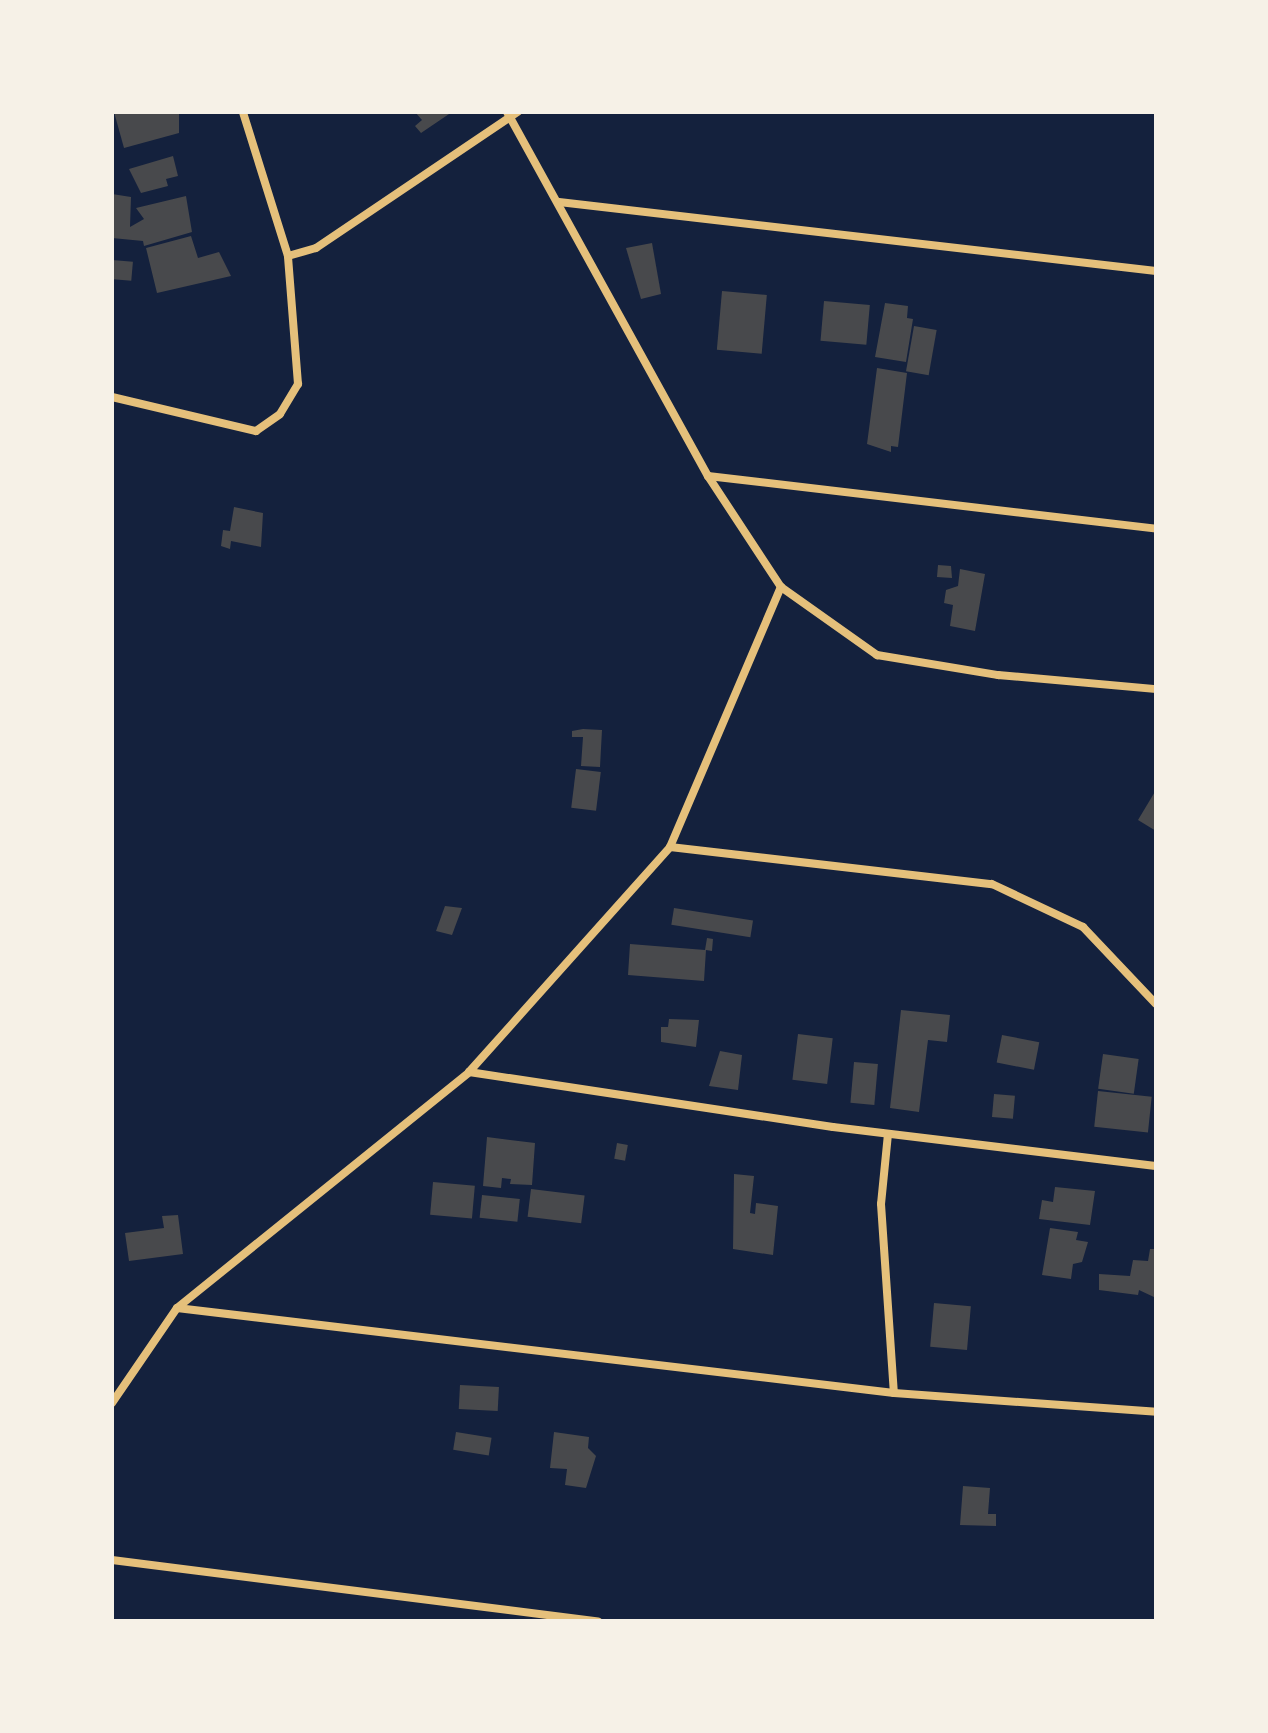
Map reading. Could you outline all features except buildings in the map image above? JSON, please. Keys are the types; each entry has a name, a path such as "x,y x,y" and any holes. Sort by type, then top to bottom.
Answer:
{"street":[{"path":"112,397 256,431 280,414 298,384 288,256 243,112"},
{"path":"288,256 316,248 512,114 708,476 781,587 877,655 998,675 1156,689"},
{"path":"559,202 1156,271"},
{"path":"708,476 1156,529"},
{"path":"112,1403 177,1308 469,1072 670,847 781,587"},
{"path":"670,847 992,884 1083,927 1156,1004"},
{"path":"469,1072 888,1134 1156,1166"},
{"path":"888,1134 881,1204 894,1393"},
{"path":"177,1308 894,1393 1156,1412"},
{"path":"112,1560 598,1621"}]}
